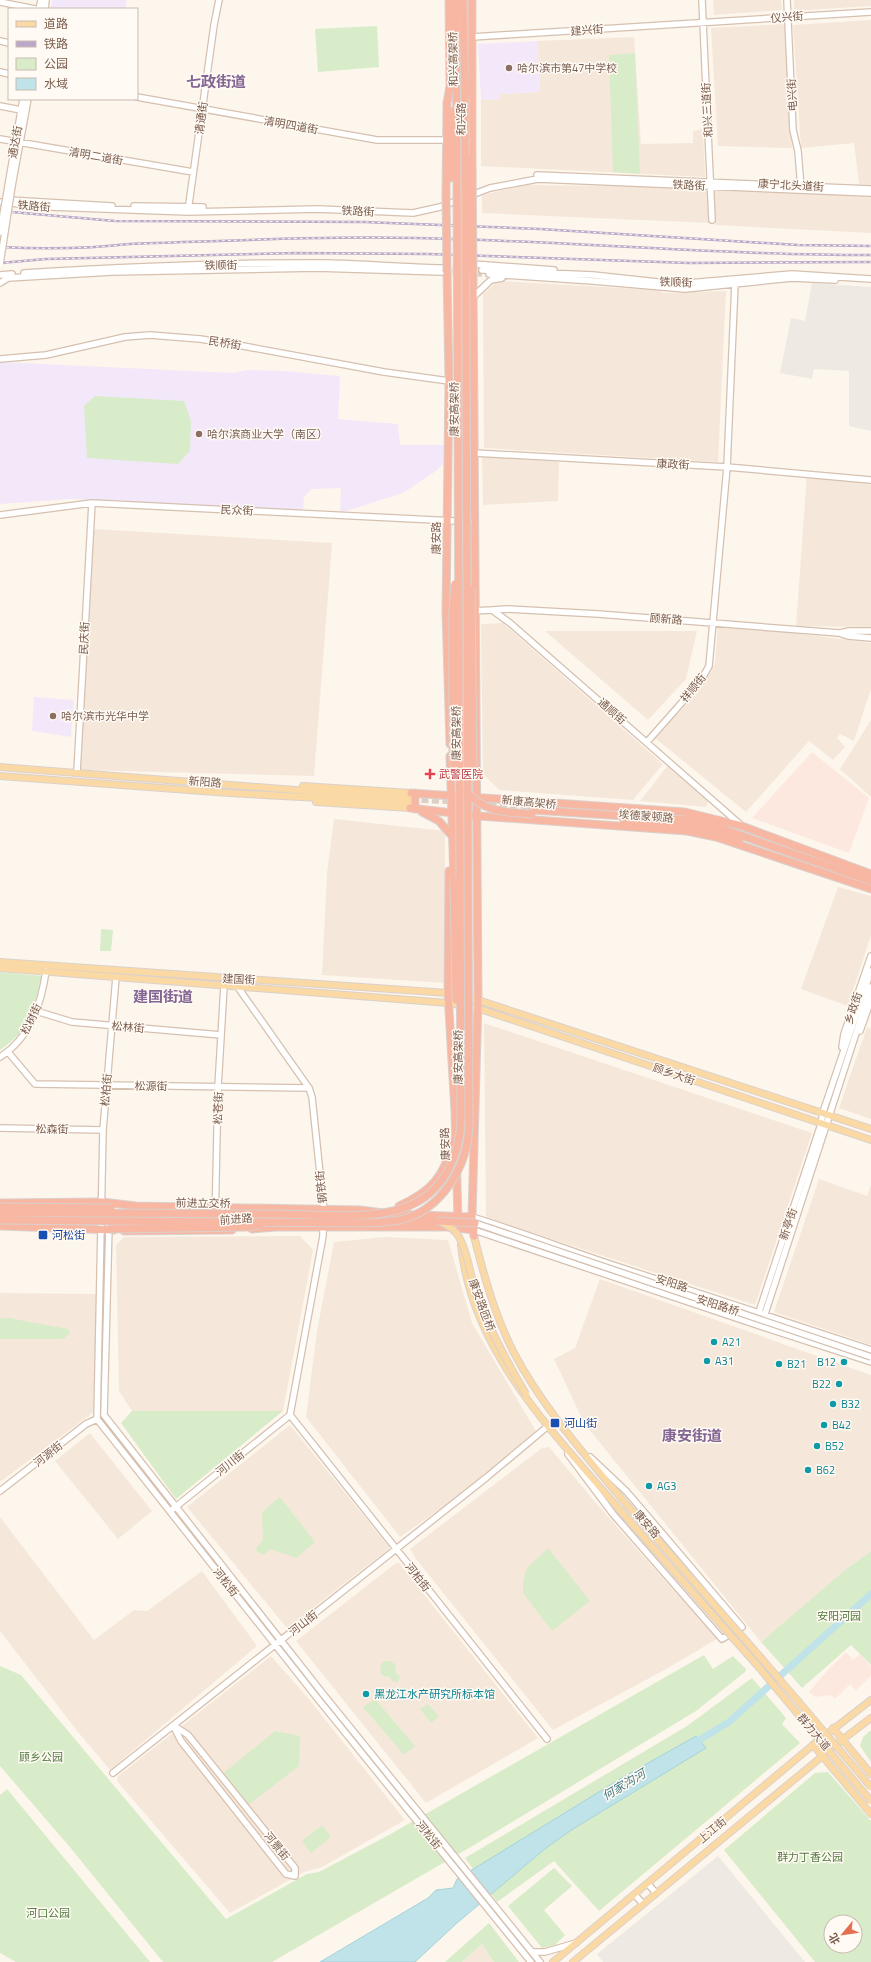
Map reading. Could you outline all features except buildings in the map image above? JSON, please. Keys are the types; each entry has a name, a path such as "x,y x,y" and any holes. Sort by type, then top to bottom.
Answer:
{"highway":[{"name":"和兴路","path":"447,238 447,103 450,86 449,0"},
{"name":"和兴高架桥","path":"456,0 457,238"},
{"name":"和兴高架桥","path":"463,0 465,238"},
{"name":"和兴路","path":"472,0 473,264"},
{"path":"446,194 452,163 452,120 457,86"},
{"path":"465,219 472,158"},
{"name":"康安路","path":"447,238 444,271 449,381 446,611 453,837 455,990 460,1030"},
{"name":"康安高架桥","path":"399,1220 416,1213 438,1197 452,1182 462,1163 469,1135 462,500 457,238"},
{"name":"康安高架桥","path":"406,1208 434,1189 443,1178 455,1157 460,1136 461,1120 462,500 465,238"},
{"path":"469,1031 473,987 472,837 475,820 476,796 473,264"},
{"path":"462,500 469,534 472,611 473,773 476,796"},
{"name":"新康高架桥","path":"462,500 453,609 453,762 459,780 473,799 490,809 502,812 702,828 834,873 871,882"},
{"name":"埃德蒙顿路","path":"412,802 451,795 685,812 742,826 871,874"},
{"path":"412,802 439,821 453,837"},
{"name":"埃德蒙顿路","path":"412,802 452,813 687,831 716,837 871,889"},
{"name":"埃德蒙顿路","path":"703,816 532,808 688,820 706,823 871,882"},
{"name":"康安路","path":"474,1227 478,1000 475,820"},
{"name":"康安路","path":"453,837 449,854 448,1003 456,1131 458,1216 461,1237"},
{"path":"360,1210 378,1210 398,1207 419,1197 438,1178 448,1160 456,1131"},
{"name":"前进路","path":"0,1203 106,1203 215,1208 324,1211 360,1210 391,1214 458,1216 474,1227"},
{"path":"0,1207 119,1208 137,1212"},
{"name":"前进立交桥","path":"0,1213 137,1212 323,1215 379,1214 406,1208"},
{"name":"前进立交桥","path":"0,1220 360,1223 399,1220"},
{"path":"399,1220 437,1221 474,1227"},
{"path":"105,1229 248,1227 276,1223"},
{"name":"前进路","path":"0,1226 105,1229 134,1232 215,1231 276,1227 474,1227"}],"main road":[{"name":"清通街","path":"188,210 214,25 219,0"},
{"name":"和兴三道街","path":"702,0 712,220"},
{"name":"电兴街","path":"787,0 793,130 798,151 801,188"},
{"path":"0,2 30,8"},
{"name":"仪兴街","path":"703,22 871,12"},
{"name":"建兴街","path":"472,37 703,22"},
{"name":"清明四道街","path":"138,97 377,140 447,140"},
{"name":"通达街","path":"18,142 23,100"},
{"name":"通达街","path":"0,232 28,100"},
{"path":"0,106 21,110"},
{"name":"清明二道街","path":"0,139 193,172"},
{"name":"铁路街","path":"0,202 50,207 188,210 317,209 413,213 440,207 490,188 538,179 711,184"},
{"name":"康宁北头道街","path":"711,184 871,193"},
{"path":"0,264 10,186"},
{"name":"康宁北头道街","path":"801,188 871,189"},
{"name":"铁路街","path":"0,199 188,210"},
{"name":"铁顺街","path":"0,275 144,266 327,263 444,271"},
{"path":"473,264 583,272 593,278"},
{"path":"0,283 8,278 204,269 338,268 444,271"},
{"name":"铁顺街","path":"482,272 687,284 792,274 871,278"},
{"path":"473,297 491,280 498,278 584,282 593,278"},
{"name":"铁顺街","path":"593,278 685,289 792,278 871,282"},
{"name":"祥顺街","path":"647,742 707,672 710,661 727,467 736,283"},
{"name":"民桥街","path":"0,359 46,355 125,337 150,335 219,342 384,372 449,381"},
{"name":"康政街","path":"475,453 727,467 871,480"},
{"name":"民众街","path":"0,515 92,503 475,522"},
{"name":"民庆街","path":"76,772 92,503"},
{"name":"顾新路","path":"492,610 507,609 713,623 839,633 871,638"},
{"path":"446,611 492,610"},
{"name":"通顺街","path":"492,610 510,623 742,826"},
{"name":"顾新路","path":"839,633 849,631 871,632"},
{"name":"新阳路","path":"0,767 251,786 289,785 412,802"},
{"name":"新阳路","path":"0,776 251,794 280,798 412,802"},
{"name":"乡政街","path":"824,1125 840,1061 844,1034 871,956"},
{"name":"建国街","path":"0,962 448,994 478,1000"},
{"name":"建国街","path":"0,968 448,1003 477,1008"},
{"name":"松树街","path":"0,1057 8,1052 28,1030 36,1011 46,971"},
{"path":"852,1035 871,971"},
{"name":"松柏街","path":"106,1203 103,1130 116,977"},
{"path":"237,979 237,986"},
{"name":"松苍街","path":"215,1231 218,1087 224,986"},
{"name":"钢铁街","path":"237,986 309,1088 312,1097 324,1211 323,1236 290,1415"},
{"path":"852,1035 871,987"},
{"name":"顾乡大街","path":"478,1000 871,1129"},
{"name":"乡政街","path":"826,1113 871,1000"},
{"name":"顾乡大街","path":"477,1008 871,1140"},
{"name":"松林街","path":"36,1011 72,1022 221,1035"},
{"name":"乡政街","path":"840,1061 852,1035"},
{"name":"乡政街","path":"847,1059 852,1035"},
{"name":"松源街","path":"8,1052 35,1084 309,1088"},
{"path":"761,1327 824,1125"},
{"name":"新亭街","path":"754,1324 824,1125"},
{"name":"松森街","path":"0,1128 103,1130"},
{"path":"97,1419 106,1203"},
{"name":"康安路匝桥","path":"437,1221 446,1224 458,1236 466,1254 477,1294 491,1330 503,1355 539,1414"},
{"name":"安阳路","path":"474,1227 526,1234 871,1350"},
{"name":"安阳路","path":"474,1227 761,1327 871,1362"},
{"name":"安阳路桥","path":"474,1227 871,1356"},
{"name":"康安路","path":"474,1227 485,1280 514,1353 535,1387 578,1447 762,1659"},
{"name":"河松街","path":"105,1229 104,1415 281,1641 496,1911"},
{"name":"康安路","path":"461,1237 463,1257 469,1283 488,1338 512,1379 613,1514 722,1640 742,1627 627,1492 578,1447"},
{"name":"河川街","path":"171,1511 290,1415"},
{"name":"河柏街","path":"290,1415 547,1739"},
{"name":"河松街","path":"97,1419 358,1748 496,1911"},
{"name":"河源街","path":"0,1491 86,1424 97,1419"},
{"name":"康安路","path":"548,1426 756,1664"},
{"name":"河山街","path":"113,1773 281,1641 548,1426"},
{"name":"群力大道","path":"762,1659 871,1787"},
{"name":"群力大道","path":"756,1664 871,1801"},
{"name":"上江街","path":"553,1962 833,1728 871,1700"},
{"name":"上江街","path":"573,1962 822,1756 871,1718"},
{"name":"河景街","path":"173,1725 188,1735 295,1868 295,1876 286,1874 181,1741 173,1725"},
{"path":"833,1728 871,1774"},
{"path":"813,1745 871,1814"},
{"path":"648,1884 656,1893"},
{"path":"635,1895 643,1904"},
{"path":"496,1911 533,1952 540,1962"},
{"path":"496,1911 530,1961"},
{"path":"533,1952 545,1952 576,1943"}],"shaded area":[{"path":"52,0 127,0 125,8 50,8"},
{"path":"713,0 781,0 782,10 714,15"},
{"path":"794,0 871,0 871,6 794,11"},
{"path":"871,20 871,185 859,184 854,143 801,148 793,25"},
{"path":"785,24 792,148 718,146 711,28"},
{"path":"634,37 641,144 693,143 693,131 703,129 705,177 481,166 481,100 499,99 500,94 540,92 537,41"},
{"name":"哈尔滨市第47中学校","path":"537,41 540,92 500,94 499,99 481,100 478,44"},
{"path":"527,185 710,187 710,223 482,213 482,195"},
{"path":"714,189 871,196 871,233 715,225"},
{"path":"498,281 658,290 663,293 726,291 718,462 484,448 483,294"},
{"path":"812,283 871,287 871,431 849,426 849,371 814,369 812,379 780,373 791,318 805,321"},
{"name":"哈尔滨商业大学（南区）","path":"0,362 233,373 248,370 285,371 340,376 338,419 398,424 400,445 445,445 443,464 436,471 403,493 340,513 341,488 311,489 304,497 303,510 71,499 0,504"},
{"path":"482,456 559,462 558,501 483,505"},
{"path":"807,473 871,480 871,627 796,626"},
{"path":"93,529 332,543 314,776 80,770"},
{"path":"503,623 663,764 633,800 499,790 483,774 481,624"},
{"path":"718,623 871,643 871,689 854,741 840,734 837,738 845,747 833,760 809,741 746,812 655,738 688,703 711,672 715,663"},
{"path":"545,631 697,631 686,679 648,720"},
{"name":"哈尔滨市光华中学","path":"34,697 74,700 71,737 32,731"},
{"path":"871,720 871,797 840,769"},
{"path":"812,752 869,798 849,853 752,818"},
{"path":"669,764 709,798 706,807 640,801"},
{"path":"334,819 445,831 445,983 322,975 327,873"},
{"path":"838,887 871,896 871,935 848,1006 801,989"},
{"path":"484,1023 812,1133 755,1305 486,1218"},
{"path":"867,1027 871,1029 871,1119 839,1108"},
{"path":"819,1179 867,1196 871,1185 871,1345 774,1312"},
{"path":"300,1236 313,1250 283,1411 132,1411 119,1391 116,1245 124,1237"},
{"path":"385,1237 448,1240 472,1323 537,1433 443,1507 400,1537 306,1417 317,1331 334,1242"},
{"path":"600,1279 871,1375 871,1551 845,1570 761,1642 584,1423 554,1359 575,1348"},
{"path":"0,1293 97,1294 95,1411 0,1482"},
{"path":"290,1425 390,1548 287,1628 187,1507"},
{"path":"90,1433 152,1511 118,1539 55,1461"},
{"path":"549,1447 595,1502 717,1639 668,1668 553,1730 416,1559 410,1549 542,1448"},
{"path":"0,1517 94,1640 134,1610 147,1611 202,1571 257,1646 110,1770 78,1732 0,1631"},
{"path":"396,1563 399,1563 538,1738 426,1803 296,1641"},
{"path":"846,1652 853,1660 860,1654 871,1667 871,1676 856,1690 850,1684 835,1699 831,1695 815,1697 809,1692"},
{"path":"271,1656 308,1698 405,1820 322,1867 304,1872 230,1913 117,1781 118,1776"},
{"path":"718,1856 805,1962 603,1962 597,1954"},
{"path":"482,1944 494,1962 462,1962"}],"green space":[{"path":"377,26 379,67 318,72 315,29"},
{"path":"635,53 640,174 613,172 609,55"},
{"path":"95,396 184,401 191,421 190,451 178,464 87,458 84,406"},
{"path":"101,929 113,930 111,951 100,951"},
{"path":"0,972 42,976 33,1009 25,1026 11,1042 0,1050"},
{"path":"0,1318 9,1318 68,1329 70,1333 63,1339 0,1339"},
{"path":"132,1411 283,1411 176,1499 121,1423"},
{"path":"280,1497 315,1542 296,1558 271,1549 263,1555 257,1552 256,1548 263,1540 262,1512"},
{"path":"548,1548 590,1601 552,1631 523,1593 523,1581 527,1568"},
{"name":"安阳河园","path":"871,1551 871,1665 851,1645 802,1688 761,1642 845,1570"},
{"name":"顾乡公园","path":"704,1655 713,1669 733,1656 746,1669 745,1672 696,1711 469,1848 272,1962 163,1962 69,1846 0,1766 0,1666 21,1675 226,1919 307,1874 319,1872 387,1836"},
{"path":"385,1661 390,1661 395,1664 396,1673 400,1677 398,1682 393,1682 390,1677 384,1676 380,1672 381,1664"},
{"path":"752,1678 786,1718 782,1724 800,1743 599,1911 554,1861 497,1902 465,1858 687,1726"},
{"path":"375,1699 415,1746 404,1755 363,1707"},
{"path":"428,1704 439,1716 431,1723 420,1709"},
{"path":"871,1730 871,1762 860,1746 863,1737"},
{"path":"275,1731 300,1736 299,1766 247,1806 221,1775"},
{"name":"群力丁香公园","path":"828,1772 871,1821 871,1962 815,1962 724,1850 815,1773"},
{"name":"河口公园","path":"7,1789 150,1962 16,1962 0,1953 0,1795"},
{"path":"322,1825 331,1837 311,1853 302,1841"},
{"path":"554,1868 572,1886 544,1910 565,1935 555,1945 542,1948 508,1906"},
{"path":"489,1923 519,1962 494,1962 482,1944 462,1962 445,1962"}],"water":[{"path":"696,1736 706,1748 573,1829 546,1848 457,1923 415,1962 320,1962 428,1898 436,1890 453,1888 457,1879 620,1779"}],"waterway":[{"name":"何家沟河","path":"691,1745 729,1722 871,1594"}],"tunnel":[{"path":"444,268 469,270"},
{"path":"444,272 482,274"},
{"path":"411,799 457,801"},
{"path":"479,803 533,806"}],"railway":[{"path":"0,211 115,221 364,222 540,229 798,245 871,246"},
{"path":"0,247 64,248 237,240 416,238 757,253 871,255"},
{"path":"0,263 46,259 296,253 428,254 689,263 871,262"}],"place":[{"name":"哈尔滨市第47中学校","path":"509,68"},
{"name":"哈尔滨商业大学（南区）","path":"199,434"},
{"name":"哈尔滨市光华中学","path":"53,716"},
{"name":"武警医院","path":"430,774"},
{"name":"河松街","path":"43,1235"},
{"name":"A21","path":"714,1342"},
{"name":"A31","path":"707,1361"},
{"name":"B12","path":"844,1362"},
{"name":"B21","path":"779,1364"},
{"name":"B22","path":"839,1384"},
{"name":"B32","path":"833,1404"},
{"name":"河山街","path":"555,1423"},
{"name":"B42","path":"824,1425"},
{"name":"B52","path":"817,1446"},
{"name":"B62","path":"808,1470"},
{"name":"AG3","path":"649,1486"},
{"name":"黑龙江水产研究所标本馆","path":"366,1694"}],"district":[{"name":"七政街道","path":"216,82"},
{"name":"建国街道","path":"163,997"},
{"name":"康安街道","path":"692,1436"}]}
